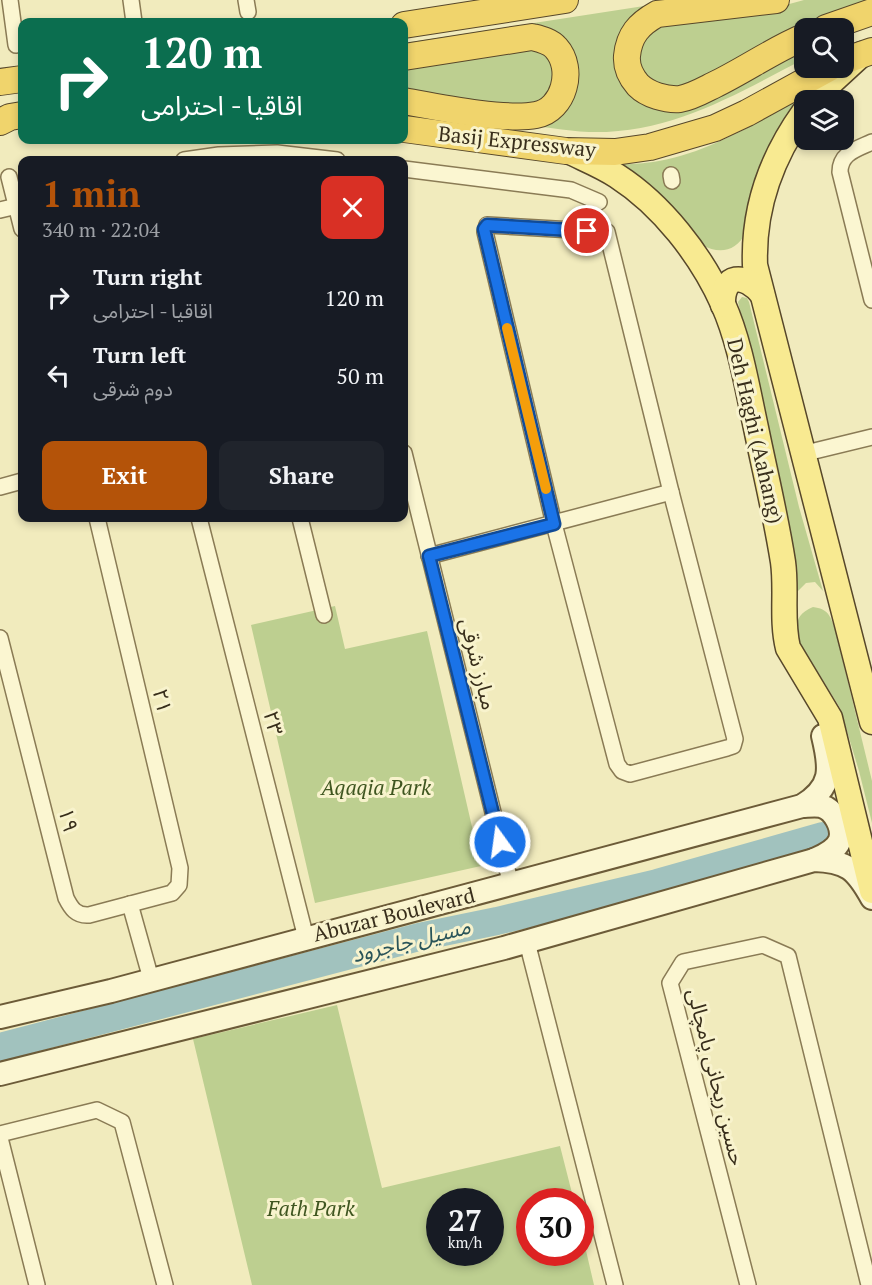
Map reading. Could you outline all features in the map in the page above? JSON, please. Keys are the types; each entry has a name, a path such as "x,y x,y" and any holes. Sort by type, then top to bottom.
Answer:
{"highway":[{"path":"408,24 565,0"},
{"path":"776,0 657,14 642,23 632,35 626,62 630,76 644,91 679,99 732,76 794,41"},
{"path":"854,18 872,12"},
{"path":"408,56 531,37 543,39 556,48 565,72 560,99 549,110 536,115 484,114 408,102"},
{"name":"Basij Expressway","path":"408,130 566,150 615,152 650,147 708,131 747,113 811,78"},
{"path":"0,82 18,80"},
{"path":"0,122 18,116"},
{"path":"0,135 18,132"}],"main road":[{"path":"822,90 859,55"},
{"name":"Deh Haghi (Aahang)","path":"794,128 778,154 766,181 758,213 755,257 802,454 872,722"},
{"name":"Deh Haghi (Aahang)","path":"566,150 604,168 639,192 673,227 697,258 723,305 740,361 778,532 784,572 785,637 788,648 830,718 871,890"},
{"path":"723,305 726,287 731,281 738,279 751,282 762,294"},
{"name":"Abuzar Boulevard","path":"0,1017 111,991 802,807 817,797 825,786 829,763 813,690"},
{"path":"0,1074 527,942 814,860 832,851 840,840 840,826 832,812 821,806 802,807"},
{"path":"814,860 832,861 845,865 871,890"}],"street":[{"path":"10,0 16,45"},
{"path":"131,0 133,18"},
{"path":"872,142 844,156 840,164 840,172 872,300"},
{"path":"212,156 277,153 303,156"},
{"path":"408,170 571,190 599,202"},
{"path":"10,177 18,214"},
{"path":"0,210 16,206"},
{"path":"485,226 607,232 735,739 733,746 630,774 622,771 617,764 554,524 484,232 485,226"},
{"path":"802,454 872,437"},
{"name":"مبارز شرقی","path":"408,469 511,885"},
{"path":"0,486 18,482"},
{"path":"429,556 671,492"},
{"name":"۲۱","path":"98,522 180,868 179,885 172,893"},
{"name":"۲۳","path":"200,522 306,938"},
{"path":"301,522 324,615"},
{"name":"۱۹","path":"0,639 72,909 82,915 172,893"},
{"path":"130,904 152,979"},
{"path":"527,942 615,1285"},
{"name":"حسین ریحانی پامچالی","path":"748,1285 670,983 683,962 763,945 788,956 869,1285"},
{"path":"37,1285 0,1136 97,1110 123,1122 165,1285"}],"green space":[{"path":"683,0 637,17 628,91 646,104 667,110 794,53 794,64 727,98 675,119 647,127 589,132 516,123 554,120 566,111 574,96 577,75 573,58 563,42 548,28 408,47 408,42"},
{"path":"804,0 872,0 829,18 794,18 794,33 675,93 649,81 639,66 641,49 645,41 657,27 664,23 771,9"},
{"path":"541,48 553,64 554,93 540,106 408,95 408,65"},
{"path":"794,102 794,110 776,134 763,160 746,233 737,244 727,250 715,250 702,245 611,165 673,158 712,145"},
{"path":"742,297 747,298 749,302 799,507 823,591 815,582 806,583 792,597 770,437 738,302"},
{"name":"Aqaqia Park","path":"335,606 345,649 427,631 481,866 315,903 251,625"},
{"path":"813,607 822,609 828,614 835,629 872,781 872,823 840,708 798,640 798,620 803,613"},
{"name":"Fath Park","path":"337,1005 382,1188 560,1146 571,1188 516,1188 516,1266 590,1266 594,1285 252,1285 193,1039"}],"waterway":[{"name":"مسیل جاجرود","path":"0,1047 419,937 657,883 823,836"}],"slow traffic":[{"path":"507,328 546,489"}],"route":[{"path":"500,842 429,556 554,524 484,229 487,225 587,231"}]}
